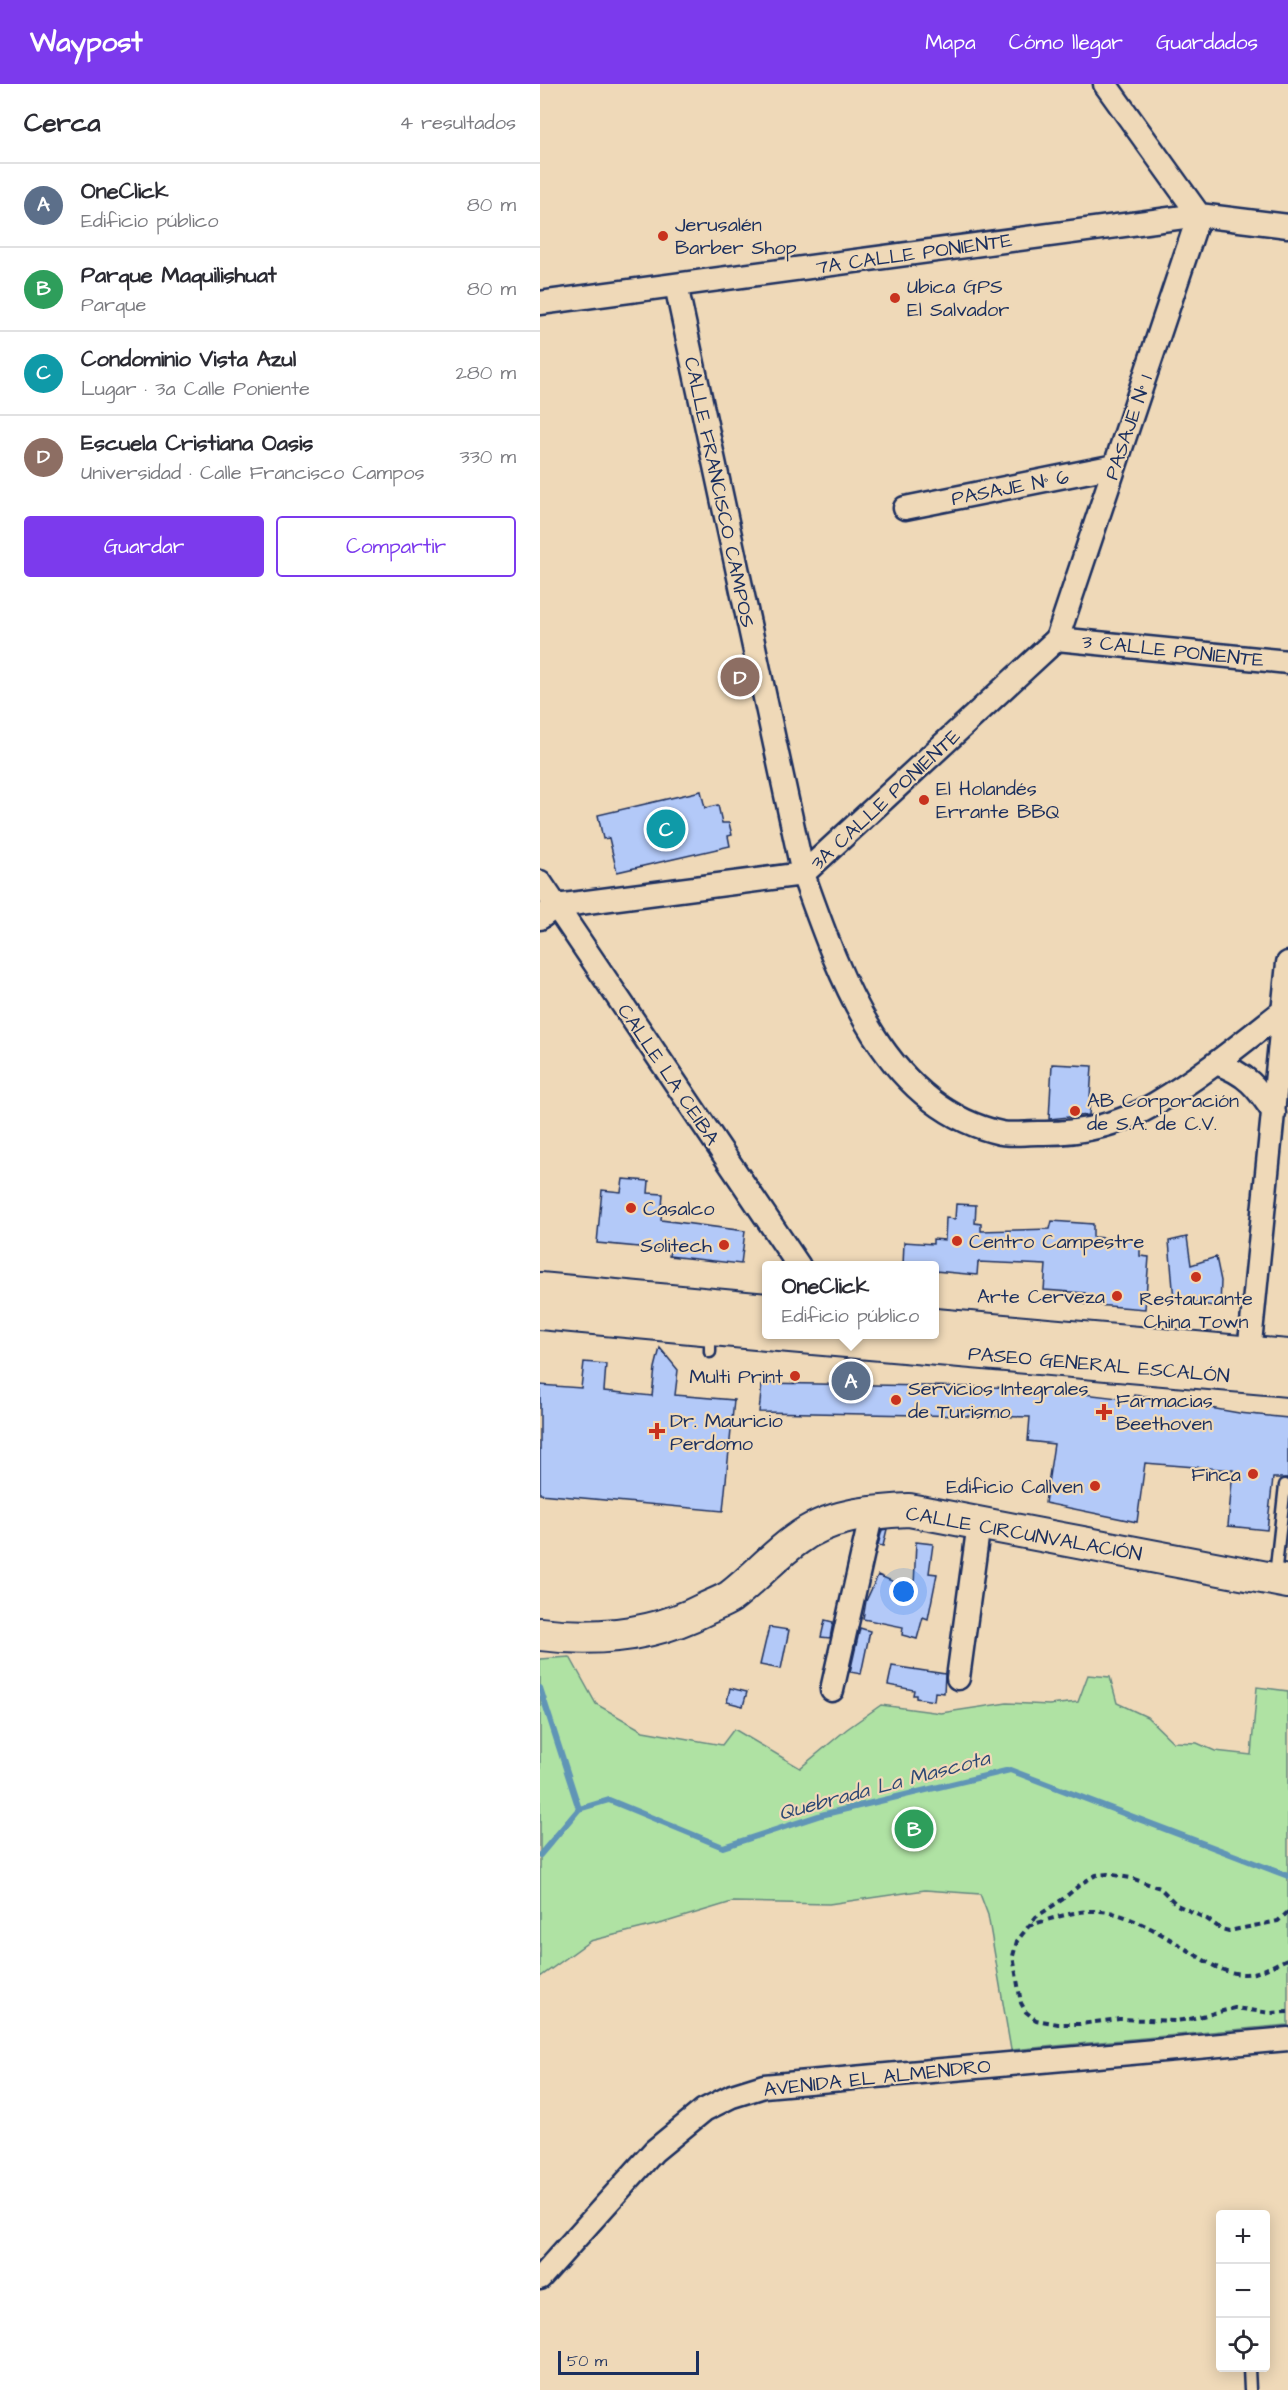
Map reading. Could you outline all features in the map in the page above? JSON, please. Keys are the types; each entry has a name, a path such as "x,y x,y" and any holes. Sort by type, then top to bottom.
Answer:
{"main road":[{"path":"540,1289 762,1310"},
{"name":"PASEO GENERAL ESCALÓN","path":"540,1313 710,1340 762,1335"},
{"name":"PASEO GENERAL ESCALÓN","path":"939,1325 1288,1356"},
{"name":"PASEO GENERAL ESCALÓN","path":"824,1339 1288,1380"},
{"name":"CALLE CIRCUNVALACIÓN","path":"540,1634 566,1637 614,1637 656,1629 692,1616 729,1598 797,1539 842,1518 872,1512 909,1510 1282,1580"}],"street":[{"path":"1105,84 1199,216"},
{"name":"7A CALLE PONIENTE","path":"540,303 1199,216 1288,226"},
{"name":"PASAJE N° 1","path":"1057,639 1199,216"},
{"name":"CALLE FRANCISCO CAMPOS","path":"676,285 803,874 823,929 859,1010 894,1064 926,1097 961,1119 1003,1133 1055,1133 1104,1127 1154,1104 1216,1063 1286,1010"},
{"name":"PASAJE N° 6","path":"904,508 1115,466"},
{"name":"3A CALLE PONIENTE","path":"548,912 803,874 1057,639"},
{"name":"3 CALLE PONIENTE","path":"1057,639 1288,662"},
{"name":"CALLE LA CEIBA","path":"540,882 548,912 795,1261"},
{"path":"1249,1353 1286,1010 1288,963"},
{"path":"1216,1063 1235,1070 1251,1081 1274,1113"},
{"path":"832,1690 872,1512"},
{"path":"958,1678 979,1523"},
{"name":"AVENIDA EL ALMENDRO","path":"540,2278 654,2151 704,2110 732,2096 764,2086 1288,2038"}],"lane":[{"path":"1282,1580 1276,1554 1285,1485"},
{"path":"1250,2372 1250,2390"}],"path":[{"path":"1288,1912 1278,1921 1229,1931 1177,1905 1160,1888 1131,1878 1108,1874 1096,1875 1082,1883 1027,1926 1017,1941 1013,1956 1021,2003 1026,2013 1036,2020 1058,2024 1119,2019 1176,2021 1235,2008 1271,2013 1288,2012"},
{"path":"1027,1926 1093,1912 1112,1913 1152,1928 1221,1971 1254,1973 1288,1959"}],"green space":[{"path":"570,1657 596,1704 643,1731 722,1745 734,1729 800,1768 847,1729 881,1705 941,1713 1007,1703 1049,1705 1078,1702 1088,1675 1110,1677 1117,1703 1147,1717 1173,1742 1197,1743 1215,1751 1251,1755 1257,1687 1288,1691 1288,2025 1011,2050 988,1915 980,1894 925,1890 829,1904 732,1902 663,1923 590,1941 540,1977 540,1659"}],"building":[{"path":"701,791 705,808 718,805 722,823 729,823 732,835 728,836 730,846 617,872 609,838 603,839 598,815"},
{"path":"1052,1064 1092,1066 1089,1115 1049,1119"},
{"path":"623,1179 649,1181 648,1193 663,1194 661,1220 745,1231 741,1264 669,1256 670,1250 597,1243 602,1190 621,1192"},
{"path":"956,1204 976,1205 975,1223 981,1224 981,1231 1050,1229 1052,1221 1093,1224 1093,1237 1140,1241 1140,1256 1149,1257 1145,1309 1084,1304 1085,1293 1044,1290 1046,1265 978,1262 977,1275 939,1271 939,1261 903,1261 904,1242 933,1244 933,1239 945,1240 946,1218 955,1219"},
{"name":"Restaurante China Town","path":"1187,1237 1191,1265 1216,1257 1221,1281 1220,1307 1174,1300 1169,1241"},
{"path":"660,1348 678,1370 675,1395 734,1400 723,1511 540,1494 540,1385 581,1388 584,1362 606,1364 604,1391 652,1396"},
{"path":"762,1383 1034,1388 1134,1400 1134,1395 1165,1398 1164,1400 1239,1413 1288,1418 1288,1478 1273,1478 1267,1530 1228,1526 1233,1470 1145,1463 1137,1522 1045,1503 1054,1444 1028,1441 1030,1417 759,1412"},
{"path":"887,1529 883,1546 878,1545 882,1530"},
{"path":"916,1542 933,1544 929,1573 937,1574 928,1619 923,1617 917,1639 902,1635 903,1627 863,1619 866,1601 878,1575 894,1582 914,1586"},
{"path":"825,1620 833,1622 830,1638 821,1637"},
{"path":"769,1627 789,1630 781,1669 760,1665"},
{"path":"860,1628 870,1631 861,1674 850,1672"},
{"path":"892,1666 945,1674 944,1693 935,1692 934,1701 916,1698 916,1695 913,1695 914,1690 888,1685"},
{"path":"730,1688 747,1692 743,1706 727,1702"}],"waterway":[{"path":"540,1688 579,1809"},
{"name":"Quebrada La Mascota","path":"540,1855 579,1809 609,1800 723,1847 821,1815 1010,1770 1288,1876"}],"place":[{"name":"Jerusalén Barber Shop","path":"663,236"},
{"name":"Ubica GPS El Salvador","path":"895,298"},
{"name":"Escuela Cristiana Oasis","path":"740,677"},
{"name":"El Holandés Errante BBQ","path":"924,800"},
{"name":"Condominio Vista Azul","path":"666,829"},
{"name":"AB Corporación de S.A. de C.V.","path":"1075,1111"},
{"name":"Casalco","path":"631,1208"},
{"name":"Centro Campestre","path":"957,1241"},
{"name":"Solitech","path":"724,1245"},
{"name":"Restaurante China Town","path":"1196,1277"},
{"name":"Arte Cerveza","path":"1117,1296"},
{"name":"Multi Print","path":"795,1376"},
{"name":"OneClick","path":"851,1381"},
{"name":"Servicios Integrales de Turismo","path":"896,1400"},
{"name":"Farmacias Beethoven","path":"1104,1412"},
{"name":"Dr. Mauricio Perdomo","path":"657,1431"},
{"name":"Finca","path":"1253,1474"},
{"name":"Edificio Callven","path":"1095,1486"},
{"name":"Parque Maquilishuat","path":"914,1829"}]}
